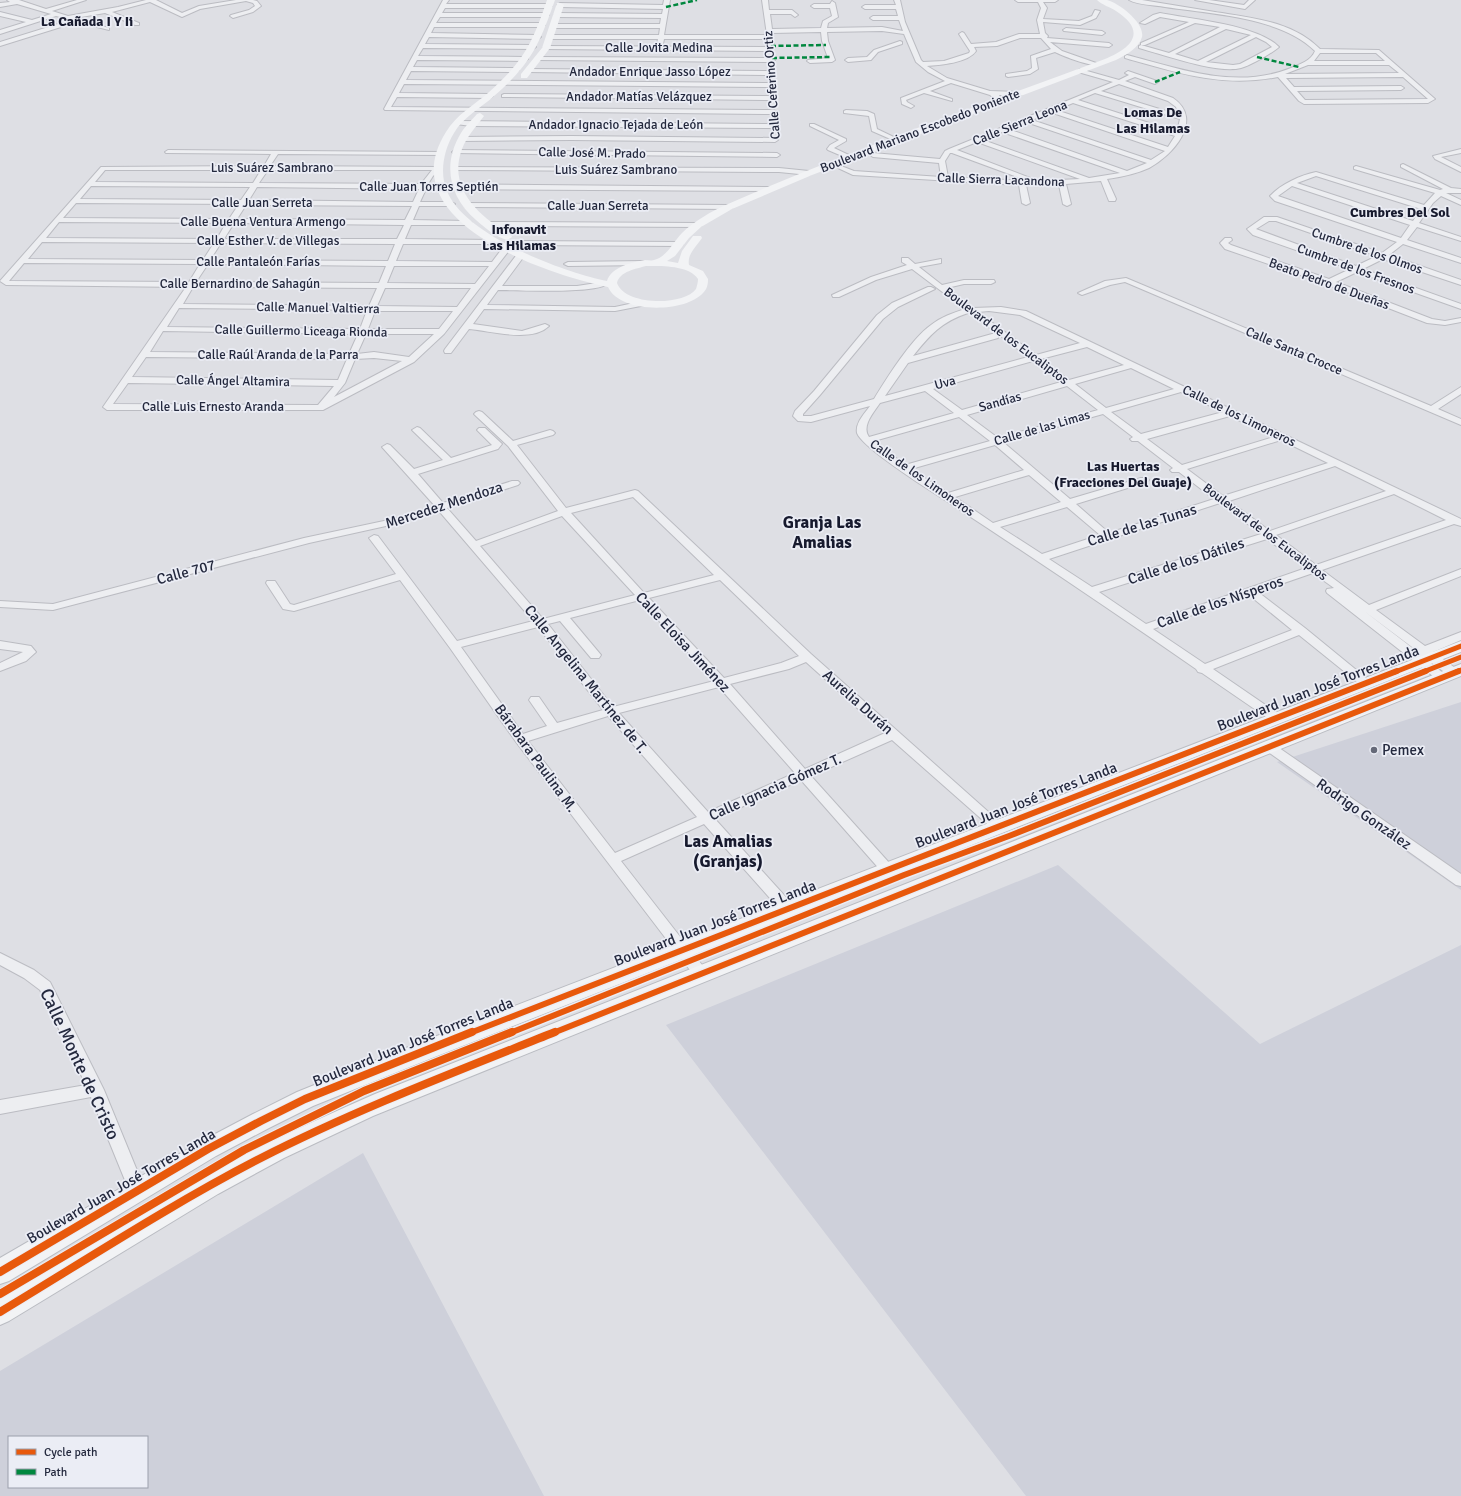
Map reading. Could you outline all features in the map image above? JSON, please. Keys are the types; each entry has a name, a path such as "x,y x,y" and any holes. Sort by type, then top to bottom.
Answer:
{"main road":[{"name":"Boulevard Juan José Torres Landa","path":"0,1272 208,1149 305,1099 788,908 1276,718 1365,682 1423,656 1461,646"},
{"path":"0,1312 174,1206 240,1169 285,1146 383,1101 1452,673"}],"street":[{"path":"10,0 107,29"},
{"path":"0,5 28,0"},
{"path":"64,0 71,3"},
{"path":"45,11 83,0"},
{"path":"68,17 104,11 151,0 179,14 186,14 199,8 246,0 258,4 258,6 253,10 233,16"},
{"name":"Calle Ceferino Ortiz","path":"765,0 770,34 775,140 779,170 774,188"},
{"path":"897,0 901,20 916,58 921,64 935,74 951,81 996,96 999,101"},
{"path":"1018,0 1055,0"},
{"path":"1038,16 1044,8 1040,0"},
{"name":"Boulevard Mariano Escobedo Poniente","path":"657,263 667,257 698,225 729,207 809,173 897,140 939,127 1083,72 1096,64 1125,52 1134,44 1139,31 1135,23 1125,13 1101,0"},
{"path":"1110,0 1126,8 1143,23 1146,34 1142,46"},
{"path":"1132,0 1268,24 1301,36 1318,51 1378,52 1403,75 1432,98 1432,100 1307,102 1301,100 1280,76"},
{"path":"1198,0 1227,2 1245,7 1252,0"},
{"path":"202,2 212,6"},
{"path":"643,303 621,297 607,285 576,276 521,255 495,242 474,229 446,199 441,187 438,168 441,153 448,135 458,123 471,111 490,96 504,83 525,59 538,37 550,3 444,3 387,109 471,111 579,110 774,112"},
{"path":"542,253 498,232 487,224 468,205 463,199 458,187 454,169 455,152 471,124 518,83 546,48 561,3 667,3 646,139 642,153"},
{"path":"810,61 832,60 824,40 823,30 825,22 835,17 832,4 814,6"},
{"path":"865,7 899,7"},
{"path":"104,11 137,24"},
{"path":"1038,16 1080,23 1094,17 1097,11"},
{"path":"766,12 792,12 795,15"},
{"path":"0,14 31,22"},
{"path":"0,31 56,14"},
{"path":"438,15 546,15"},
{"path":"556,15 665,16"},
{"path":"1142,46 1199,63 1226,66 1238,66 1275,48 1275,45 1271,41 1256,35 1225,27 1157,15 1143,23"},
{"path":"1038,16 1041,28 1050,46 1056,50 1096,64"},
{"path":"873,18 901,20"},
{"path":"0,44 77,20"},
{"path":"882,29 901,20"},
{"path":"1142,46 1193,22"},
{"path":"433,24 542,25"},
{"path":"554,26 663,26"},
{"path":"1169,55 1225,27"},
{"path":"1041,28 1048,28"},
{"path":"550,37 661,37 882,29 906,33"},
{"path":"1056,29 1102,33"},
{"path":"0,31 18,38"},
{"path":"921,64 945,63 969,55 973,51 962,34"},
{"path":"1199,63 1256,35"},
{"path":"426,36 538,37"},
{"path":"969,46 997,44 1019,36 1109,46"},
{"path":"875,44 910,43"},
{"path":"848,60 869,59 876,51 900,44"},
{"path":"421,46 533,47"},
{"name":"Boulevard Mariano Escobedo Poniente","path":"684,266 684,257 688,250 704,232 720,219 750,204 873,155 999,101 1127,57 1142,46"},
{"name":"Calle Jovita Medina","path":"546,48 771,49"},
{"path":"1008,75 1032,72 1035,69 1033,57 1056,50"},
{"path":"1280,76 1306,63 1315,57 1318,51"},
{"path":"1127,57 1188,74 1210,77 1250,79 1280,76 1403,75"},
{"path":"414,58 525,59"},
{"path":"538,59 772,60"},
{"path":"1306,63 1391,63"},
{"path":"409,69 516,70"},
{"name":"Andador Enrique Jasso López","path":"529,71 772,73"},
{"path":"1083,72 1169,98 1179,106 1182,118"},
{"path":"1125,72 1155,82"},
{"name":"Calle Sierra Leona","path":"942,161 945,153 1135,76"},
{"path":"911,106 904,103 903,99 951,81"},
{"path":"402,82 772,85"},
{"path":"569,152 574,124 585,84"},
{"path":"1292,89 1401,88"},
{"path":"923,91 950,100"},
{"path":"987,92 1019,94"},
{"path":"1097,92 1182,118"},
{"path":"395,95 490,96"},
{"name":"Andador Matías Velázquez","path":"504,96 774,98"},
{"path":"1074,101 1179,135"},
{"path":"1051,110 1170,150"},
{"path":"846,112 872,114 874,130 897,140"},
{"name":"Calle Sierra Lacandona","path":"841,168 860,174 1022,184 1062,183 1103,178 1126,173 1153,163 1165,155 1170,150 1179,135 1183,125 1182,118"},
{"path":"1027,120 1153,163"},
{"name":"Andador Ignacio Tejada de León","path":"458,123 775,126"},
{"path":"812,125 844,140 830,149 851,158"},
{"path":"1003,130 1126,173"},
{"path":"462,138 775,140"},
{"path":"978,140 1089,180"},
{"path":"952,150 1042,184"},
{"path":"1461,151 1436,156 1461,170"},
{"path":"168,152 441,153"},
{"path":"126,380 162,329 276,152"},
{"name":"Calle José M. Prado","path":"455,152 569,152 604,188 642,153 777,155"},
{"path":"873,155 942,161 945,179"},
{"path":"1403,166 1461,196"},
{"name":"Luis Suárez Sambrano","path":"88,184 101,169 106,168 438,168"},
{"path":"320,408 341,383 423,187 430,175 438,168"},
{"path":"1356,168 1440,192 1461,203"},
{"name":"Luis Suárez Sambrano","path":"454,169 604,188 779,170"},
{"path":"779,170 809,173"},
{"path":"1398,180 1417,173"},
{"path":"1426,208 1319,174 1311,174 1274,195 1278,199 1461,260"},
{"path":"1103,178 1112,199"},
{"path":"1062,183 1067,204"},
{"path":"21,261 88,184"},
{"name":"Calle Juan Torres Septién","path":"88,184 774,188"},
{"path":"1022,184 1026,203"},
{"path":"1292,184 1460,238"},
{"path":"487,224 604,188 698,225"},
{"name":"Calle Juan Serreta","path":"468,205 604,188 729,207"},
{"path":"1328,282 1382,256 1402,241 1426,208 1440,192 1450,190 1461,191"},
{"name":"Calle Juan Serreta","path":"73,201 450,204"},
{"name":"Cumbre de los Olmos","path":"1252,230 1252,227 1267,219 1274,219 1461,283"},
{"name":"Calle Buena Ventura Armengo","path":"57,220 468,223"},
{"name":"Cumbre de los Fresnos","path":"1252,230 1461,307"},
{"name":"Calle Esther V. de Villegas","path":"40,240 495,242"},
{"name":"Beato Pedro de Dueñas","path":"1228,240 1224,242 1228,247 1439,323 1461,320"},
{"path":"520,243 679,244"},
{"path":"320,408 411,360 441,332 507,248"},
{"path":"448,351 521,255"},
{"name":"Calle Pantaleón Farías","path":"21,261 495,264"},
{"name":"Calle Bernardino de Sahagún","path":"21,261 4,281 6,283 478,286"},
{"path":"836,295 905,264 938,261"},
{"path":"565,262 646,264"},
{"path":"565,262 602,275 616,275"},
{"path":"481,306 615,309 643,303 669,303 691,297 698,292 702,286 703,280 697,272 684,266 657,263 633,266 616,275 607,285 577,288 496,288"},
{"name":"Boulevard de los Eucaliptos","path":"905,264 942,287 995,336 1031,359"},
{"name":"Boulevard de los Eucaliptos","path":"905,264 931,289 967,311 1423,656 1452,673"},
{"name":"Calle Santa Crocce","path":"1082,293 1108,283 1126,280 1461,422"},
{"path":"942,287 964,282 991,282"},
{"name":"Uva","path":"931,289 900,302 880,317 798,413 798,416 803,420 811,419 1087,344"},
{"path":"1374,308 1382,303"},
{"name":"Calle Manuel Valtierra","path":"177,306 460,309"},
{"name":"Calle de los Limoneros","path":"1276,718 1202,669 1091,591 903,468 867,440 862,433 862,425 904,361 935,325 967,311 1005,309 1023,313 1458,522"},
{"path":"466,326 522,333 545,326"},
{"name":"Calle Guillermo Liceaga Rionda","path":"162,329 441,332"},
{"path":"904,361 995,336"},
{"name":"Calle Raúl Aranda de la Parra","path":"145,354 352,357 374,355 411,360"},
{"name":"Sandías","path":"867,440 1133,365"},
{"name":"Calle Ángel Altamira","path":"126,380 341,383"},
{"name":"Calle Luis Ernesto Aranda","path":"126,380 107,407 320,408"},
{"path":"927,388 996,441 1107,536"},
{"name":"Calle de las Limas","path":"903,468 1182,389"},
{"path":"1432,409 1461,390"},
{"path":"1136,439 1230,413"},
{"name":"Calle Eloisa Jiménez","path":"480,414 511,444 564,512 722,683 887,870"},
{"path":"416,430 450,462"},
{"path":"412,474 495,448 497,444 482,430"},
{"path":"511,444 550,433"},
{"path":"1176,470 1282,437"},
{"name":"Calle Angelina Martínez de T.","path":"387,447 541,623 610,712 788,908"},
{"name":"Calle de las Tunas","path":"1040,558 1336,463"},
{"path":"946,497 1031,471"},
{"path":"993,526 1067,502 1144,480"},
{"name":"Mercedez Mendoza","path":"374,532 400,520 441,508 514,483"},
{"name":"Calle de los Dátiles","path":"1091,591 1264,536 1394,491"},
{"name":"Aurelia Durán","path":"564,512 635,493 807,656 998,826"},
{"path":"474,545 564,512"},
{"name":"Calle de los Nísperos","path":"1144,628 1310,570 1458,522"},
{"name":"Bárabara Paulina M.","path":"374,532 402,576 454,645 520,739 701,974"},
{"name":"Calle 707","path":"0,604 15,603 37,608 53,607 301,542 374,532"},
{"name":"Boulevard de los Eucaliptos","path":"1310,570 1368,609 1423,656"},
{"path":"1368,609 1461,572"},
{"path":"271,583 287,607 294,608 402,576"},
{"path":"454,645 721,576"},
{"path":"1250,591 1365,682"},
{"path":"563,617 595,655"},
{"path":"1202,669 1301,630"},
{"path":"1423,656 1461,636"},
{"path":"0,645 27,649 30,652 22,658 0,667"},
{"path":"520,739 554,727 785,666 807,656"},
{"path":"535,700 554,727"},
{"name":"Calle Ignacia Gómez T.","path":"612,860 894,734"},
{"name":"Rodrigo González","path":"1268,746 1461,881"},
{"name":"Calle Monte de Cristo","path":"0,959 26,971 37,978 45,986 96,1090 137,1190"},
{"path":"0,1107 96,1090"}],"shaded area":[{"path":"1461,702 1461,890 1277,762"},
{"path":"1058,865 1260,1044 1461,945 1461,1496 1026,1496 666,1025"},
{"path":"363,1153 544,1496 0,1496 0,1371"}],"marked path":[{"path":"666,7 697,0"},
{"path":"771,46 826,45"},
{"path":"772,58 831,57"},
{"path":"1257,57 1299,67"},
{"path":"1155,82 1180,72"}],"cycle path":[{"path":"0,1272 208,1149 305,1099 424,1051 1461,646"},
{"path":"0,1294 244,1150 364,1091 904,875 1009,836 1461,657"},
{"path":"0,1312 209,1186 293,1142 383,1101 1461,670"}],"place":[{"name":"Pemex","path":"1374,750"}],"district":[{"name":"La Cañada I Y Ii","path":"87,21"},
{"name":"Lomas De Las Hilamas","path":"1153,120"},
{"name":"Cumbres Del Sol","path":"1400,212"},
{"name":"Infonavit Las Hilamas","path":"519,238"},
{"name":"Las Huertas (Fracciones Del Guaje)","path":"1123,474"},
{"name":"Granja Las Amalias","path":"822,532"},
{"name":"Las Amalias (Granjas)","path":"728,851"}]}
